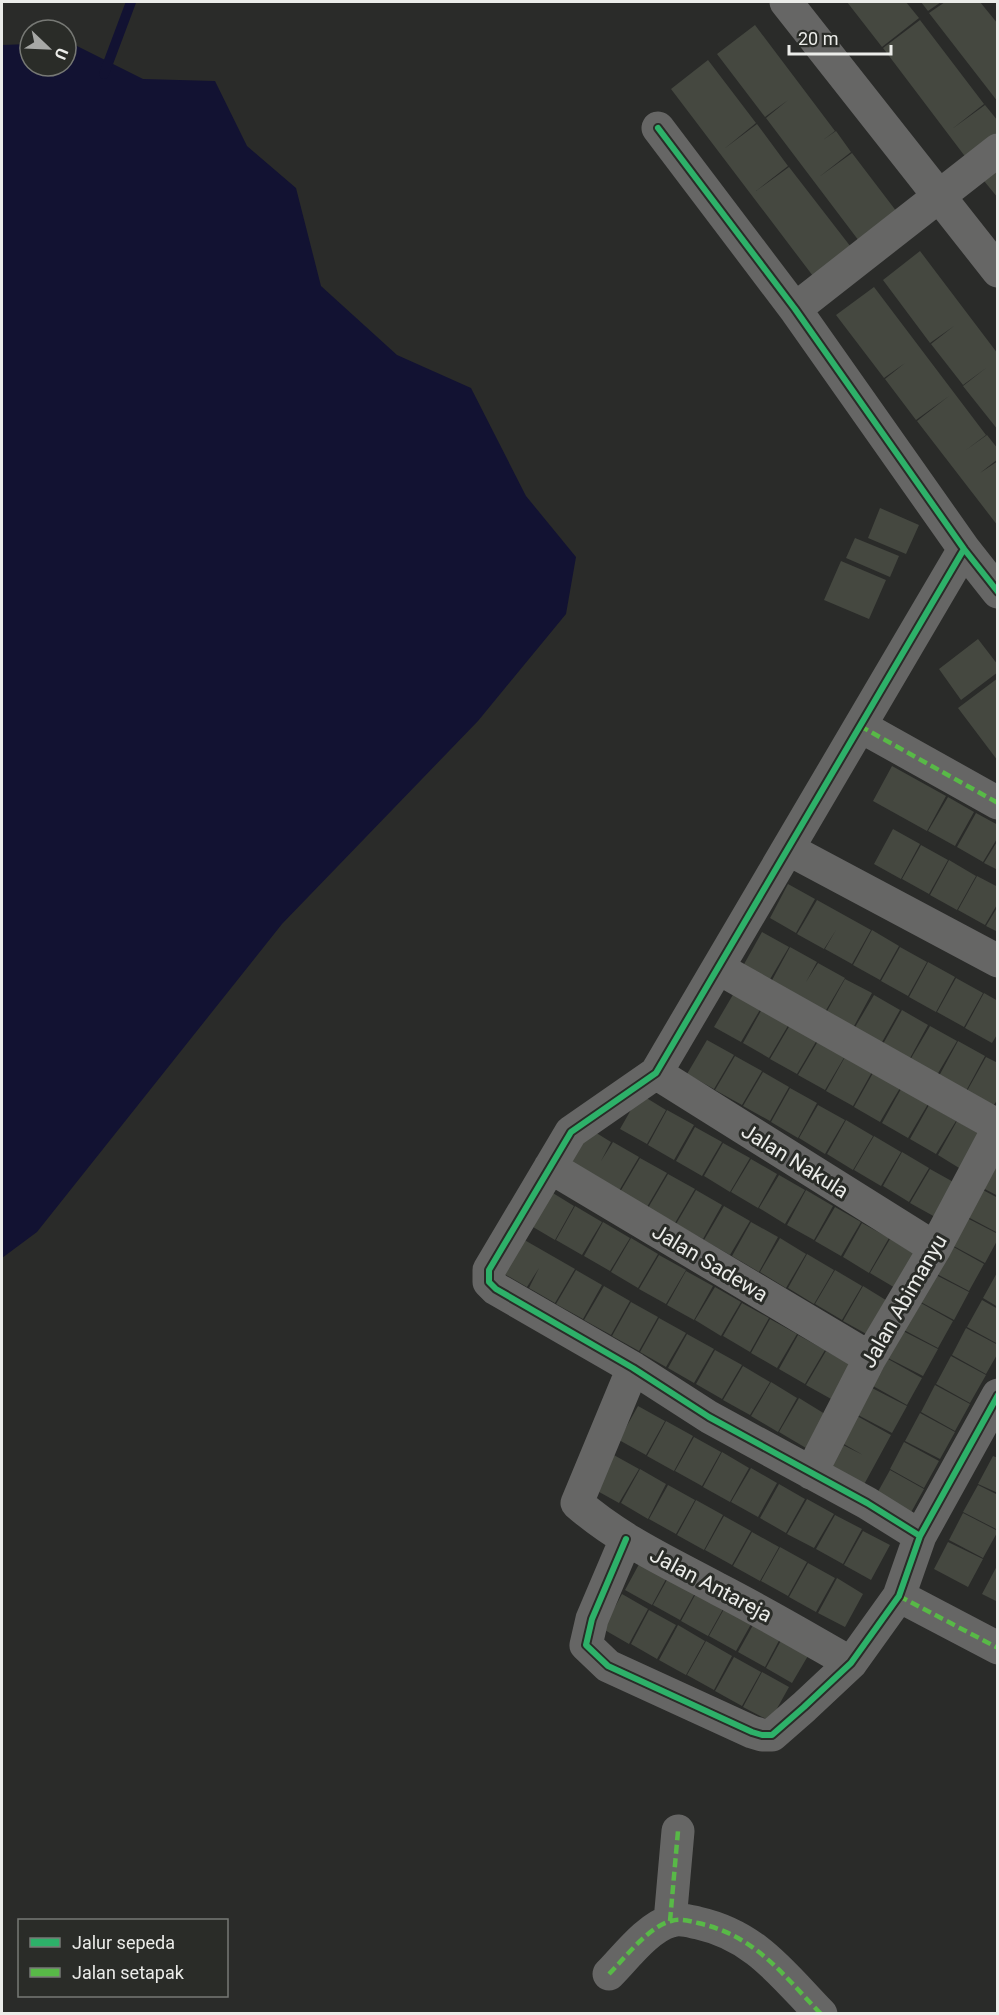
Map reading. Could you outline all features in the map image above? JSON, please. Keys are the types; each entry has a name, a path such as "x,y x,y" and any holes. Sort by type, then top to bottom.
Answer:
{"street":[{"path":"786,2 998,271"},
{"path":"658,128 795,309 964,549 998,592"},
{"path":"795,309 998,150"},
{"path":"920,1536 867,1503 709,1417 633,1368 496,1288 489,1282 489,1270 571,1132 656,1073 964,549"},
{"path":"860,726 998,803"},
{"path":"788,849 998,961"},
{"path":"718,969 998,1127"},
{"name":"Jalan Nakula","path":"656,1073 934,1248"},
{"name":"Jalan Abimanyu","path":"811,1473 870,1358 934,1248 998,1127"},
{"name":"Jalan Sadewa","path":"550,1167 870,1358"},
{"name":"Jalan Antareja","path":"633,1368 577,1503 626,1539 851,1663"},
{"path":"626,1539 592,1619 586,1645 608,1666 762,1735 772,1735 851,1663 899,1596 920,1536 998,1395"},
{"path":"899,1596 998,1648"},
{"path":"670,1921 678,1831"},
{"path":"609,1974 648,1934 670,1921 683,1920 707,1925 752,1945 773,1962 821,2013"}],"shaded area":[{"path":"18,44 18,78 78,78 78,46 143,79 215,81 247,146 296,188 321,286 397,355 471,388 526,496 576,557 566,614 478,721 282,924 37,1232 2,1258 2,45"}],"building":[{"path":"847,2 906,2 919,18 882,47"},
{"path":"921,2 941,2 928,11"},
{"path":"945,2 980,2 998,24 998,102 929,13"},
{"path":"920,20 984,104 952,129 985,105 998,121 998,142 970,163 883,48"},
{"path":"755,25 835,131 823,140 836,131 851,152 819,177 852,153 900,216 862,245 766,118 788,100 765,117 717,54"},
{"path":"708,60 756,123 724,149 757,124 788,166 756,191 789,167 854,251 816,280 671,89"},
{"path":"998,163 998,198 980,176"},
{"path":"920,251 998,354 998,430 963,386 986,368 963,385 931,344 954,326 930,343 883,280"},
{"path":"874,287 986,435 966,450 987,435 998,449 998,459 980,473 998,461 998,526 917,421 949,396 916,420 885,379 905,363 884,378 836,315"},
{"path":"880,508 919,525 906,554 868,538"},
{"path":"855,538 899,556 890,577 846,558"},
{"path":"841,561 886,580 869,619 824,600"},
{"path":"978,639 998,665 998,672 961,700 939,669"},
{"path":"998,678 998,761 958,708"},
{"path":"892,766 946,796 927,831 873,801"},
{"path":"948,797 974,812 955,846 928,831"},
{"path":"976,813 998,825 998,837 983,862 957,847"},
{"path":"893,829 920,844 901,879 874,864"},
{"path":"998,840 998,870 984,863"},
{"path":"921,845 948,860 929,894 902,879"},
{"path":"949,860 976,876 957,910 930,895"},
{"path":"977,876 998,887 998,903 985,925 958,910"},
{"path":"788,884 815,899 796,933 770,918"},
{"path":"817,900 871,930 852,964 825,949 836,930 824,949 797,934"},
{"path":"998,906 998,932 986,926"},
{"path":"872,930 899,946 880,980 853,965"},
{"path":"762,932 789,947 769,981 743,966"},
{"path":"790,947 817,962 806,982 818,963 845,978 825,1012 771,982"},
{"path":"900,947 927,962 908,996 881,981"},
{"path":"928,962 955,977 936,1012 909,997"},
{"path":"956,978 983,993 964,1027 937,1012"},
{"path":"845,979 872,993 853,1028 826,1013"},
{"path":"734,993 761,1008 741,1042 714,1027"},
{"path":"984,993 998,1001 998,1033 992,1043 965,1028"},
{"path":"874,995 900,1010 881,1044 854,1029"},
{"path":"762,1009 789,1024 769,1058 743,1043"},
{"path":"902,1010 928,1025 909,1060 883,1044"},
{"path":"790,1025 817,1040 797,1074 770,1059"},
{"path":"930,1026 957,1041 937,1075 910,1060"},
{"path":"707,1040 734,1055 714,1089 687,1074"},
{"path":"818,1041 845,1056 825,1090 798,1075"},
{"path":"958,1041 985,1056 966,1091 939,1076"},
{"path":"735,1056 762,1071 742,1105 715,1090"},
{"path":"845,1057 872,1072 853,1106 826,1091"},
{"path":"986,1057 998,1063 998,1099 993,1106 967,1091"},
{"path":"763,1072 789,1087 770,1121 743,1106"},
{"path":"873,1073 900,1088 880,1122 854,1107"},
{"path":"790,1088 817,1103 798,1138 771,1122"},
{"path":"901,1089 928,1104 908,1138 882,1123"},
{"path":"640,1094 666,1110 647,1144 620,1129"},
{"path":"818,1105 845,1120 825,1154 799,1138"},
{"path":"929,1105 956,1121 936,1154 910,1139"},
{"path":"667,1110 694,1125 674,1160 648,1145"},
{"path":"846,1120 873,1136 853,1170 827,1154"},
{"path":"957,1121 984,1137 964,1171 938,1155"},
{"path":"585,1126 611,1142 601,1161 613,1142 639,1157 619,1191 565,1160"},
{"path":"695,1127 722,1142 702,1176 676,1161"},
{"path":"874,1136 901,1152 881,1186 854,1170"},
{"path":"723,1143 750,1158 730,1192 704,1176"},
{"path":"902,1152 929,1168 909,1202 883,1186"},
{"path":"640,1158 667,1173 647,1207 620,1192"},
{"path":"751,1159 777,1174 758,1208 731,1192"},
{"path":"998,1161 998,1196 981,1187"},
{"path":"930,1169 957,1184 937,1218 910,1203"},
{"path":"668,1174 695,1189 675,1223 648,1208"},
{"path":"779,1175 805,1190 785,1224 759,1208"},
{"path":"981,1189 998,1198 998,1233 966,1216"},
{"path":"548,1190 574,1206 555,1240 528,1224"},
{"path":"696,1190 722,1205 703,1239 676,1224"},
{"path":"806,1190 833,1206 814,1240 787,1225"},
{"path":"575,1206 602,1222 582,1255 556,1240"},
{"path":"724,1206 750,1221 730,1255 704,1240"},
{"path":"835,1207 861,1222 841,1256 815,1241"},
{"path":"965,1217 998,1234 998,1239 985,1263 950,1244"},
{"path":"603,1222 630,1238 610,1271 584,1256"},
{"path":"751,1222 778,1237 759,1272 732,1256"},
{"path":"862,1223 889,1238 869,1273 843,1257"},
{"path":"521,1238 575,1269 555,1303 529,1288 539,1268 527,1287 501,1272"},
{"path":"631,1238 658,1254 638,1288 611,1272"},
{"path":"780,1238 806,1254 786,1288 760,1272"},
{"path":"890,1239 917,1255 897,1289 870,1273"},
{"path":"950,1245 984,1264 969,1291 935,1273"},
{"path":"807,1254 834,1270 814,1304 788,1288"},
{"path":"659,1255 686,1270 666,1304 639,1289"},
{"path":"576,1270 602,1285 583,1319 556,1304"},
{"path":"835,1270 862,1286 842,1320 815,1304"},
{"path":"686,1271 713,1286 694,1320 667,1305"},
{"path":"998,1271 998,1307 983,1298"},
{"path":"934,1274 969,1292 954,1320 919,1301"},
{"path":"604,1286 630,1301 611,1335 584,1320"},
{"path":"863,1286 889,1302 870,1336 843,1321"},
{"path":"715,1287 741,1302 721,1336 695,1320"},
{"path":"982,1300 998,1309 998,1344 967,1327"},
{"path":"631,1302 658,1317 639,1351 612,1336"},
{"path":"919,1302 953,1321 938,1348 904,1330"},
{"path":"742,1303 769,1318 750,1352 723,1336"},
{"path":"659,1318 686,1333 666,1367 640,1352"},
{"path":"770,1319 797,1334 777,1368 751,1353"},
{"path":"966,1328 998,1345 998,1353 986,1374 952,1355"},
{"path":"903,1331 938,1349 923,1376 888,1358"},
{"path":"687,1334 714,1349 694,1383 668,1368"},
{"path":"798,1335 825,1350 805,1384 779,1369"},
{"path":"715,1350 742,1365 722,1399 696,1384"},
{"path":"826,1351 853,1366 833,1400 806,1385"},
{"path":"951,1356 986,1375 970,1403 936,1384"},
{"path":"888,1359 922,1378 907,1405 873,1386"},
{"path":"743,1366 770,1382 750,1415 723,1400"},
{"path":"771,1382 797,1398 778,1432 751,1416"},
{"path":"935,1385 970,1404 955,1431 921,1412"},
{"path":"872,1388 907,1406 892,1433 858,1415"},
{"path":"799,1398 825,1414 806,1448 779,1432"},
{"path":"638,1406 665,1421 646,1455 619,1440"},
{"path":"920,1413 955,1432 940,1459 905,1441"},
{"path":"857,1416 891,1435 861,1490 827,1471 841,1444 863,1455 842,1443"},
{"path":"666,1421 693,1436 674,1471 647,1456"},
{"path":"694,1437 721,1452 702,1486 675,1471"},
{"path":"904,1442 939,1461 924,1488 890,1469"},
{"path":"722,1452 749,1468 730,1502 703,1487"},
{"path":"612,1454 639,1469 619,1503 592,1488"},
{"path":"993,1456 998,1458 998,1493 978,1484"},
{"path":"751,1468 777,1483 758,1517 731,1502"},
{"path":"640,1469 666,1484 648,1519 621,1503"},
{"path":"890,1470 924,1489 909,1516 875,1497"},
{"path":"779,1484 805,1499 786,1533 760,1518"},
{"path":"668,1485 695,1500 676,1534 649,1519"},
{"path":"978,1485 998,1495 998,1530 963,1512"},
{"path":"807,1499 834,1514 814,1548 787,1534"},
{"path":"696,1500 723,1515 704,1550 677,1535"},
{"path":"963,1513 998,1531 983,1558 949,1540"},
{"path":"835,1515 862,1529 843,1564 816,1549"},
{"path":"724,1516 751,1531 732,1565 705,1550"},
{"path":"863,1531 890,1545 871,1580 844,1565"},
{"path":"752,1532 779,1547 760,1581 733,1566"},
{"path":"948,1542 983,1559 968,1587 934,1569"},
{"path":"780,1547 807,1562 788,1596 761,1581"},
{"path":"644,1555 671,1570 652,1605 625,1590"},
{"path":"808,1563 835,1578 816,1612 789,1597"},
{"path":"998,1564 998,1602 982,1594"},
{"path":"672,1571 699,1586 680,1620 653,1605"},
{"path":"837,1578 863,1594 845,1627 818,1613"},
{"path":"700,1586 727,1602 708,1636 681,1621"},
{"path":"622,1594 648,1609 629,1644 603,1629"},
{"path":"728,1602 755,1617 736,1651 709,1636"},
{"path":"649,1610 676,1625 657,1659 631,1644"},
{"path":"757,1618 783,1633 765,1667 738,1652"},
{"path":"678,1625 705,1641 686,1675 659,1660"},
{"path":"785,1633 812,1649 792,1683 766,1668"},
{"path":"706,1641 732,1656 714,1690 687,1675"},
{"path":"734,1657 761,1672 742,1706 715,1691"},
{"path":"762,1672 789,1687 770,1721 743,1707"}],"waterway":[{"path":"104,74 131,2"}],"marked path":[{"path":"860,726 998,803"},
{"path":"899,1596 998,1648"},
{"path":"670,1921 678,1831"},
{"path":"609,1974 637,1944 662,1924 678,1920 688,1921 718,1929 752,1947 767,1958 821,2014"}],"cycle path":[{"path":"658,128 795,309 964,549 998,592"},
{"path":"920,1536 867,1503 709,1417 633,1368 496,1289 489,1282 489,1270 571,1132 656,1073 964,549"},
{"path":"626,1539 592,1619 586,1645 608,1666 752,1732 772,1735 851,1663 899,1596 920,1536 998,1395"}]}
